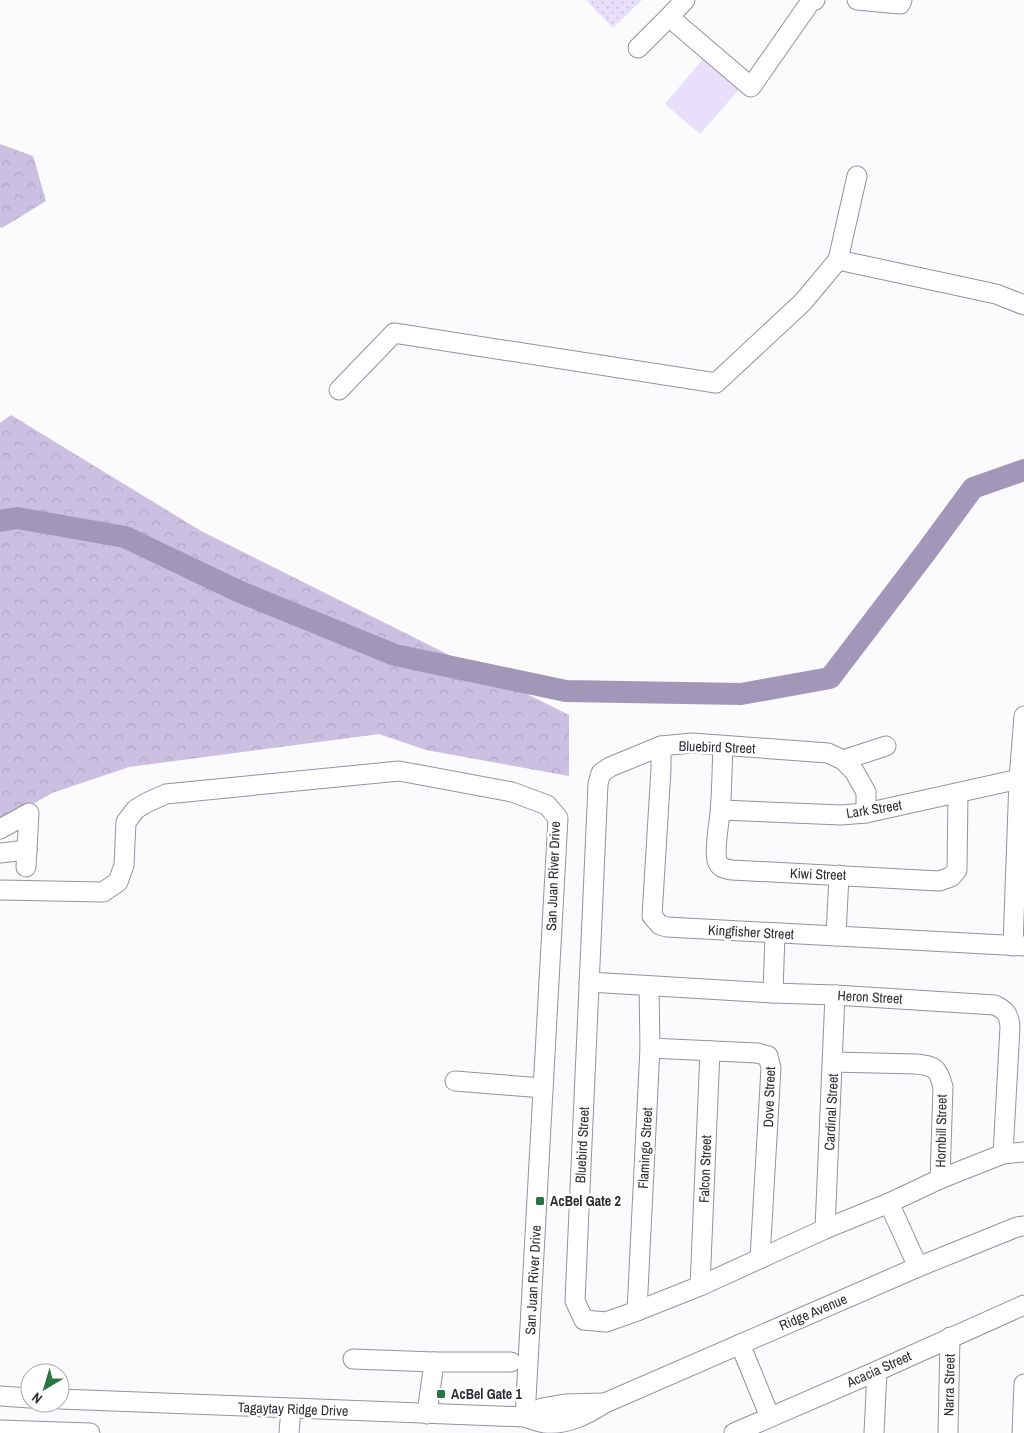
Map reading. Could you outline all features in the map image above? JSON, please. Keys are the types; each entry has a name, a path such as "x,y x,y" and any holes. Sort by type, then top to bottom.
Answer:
{"street":[{"path":"638,48 685,0"},
{"path":"669,17 751,87 811,1 815,0"},
{"path":"857,0 900,4 902,0"},
{"path":"339,390 394,333 716,383 802,302 838,260 857,176"},
{"path":"838,260 996,294 1024,305"},
{"path":"1018,946 1024,716"},
{"name":"Bluebird Street","path":"843,760 828,753 692,743 661,746 610,767 601,773 598,784 575,1301 584,1320 606,1322 700,1286 940,1179 1003,1154 1024,1152"},
{"name":"Kingfisher Street","path":"661,746 652,916 660,925 667,927 1018,946"},
{"name":"Kiwi Street","path":"723,746 717,859 720,866 724,869 940,880 951,877 957,870 958,793"},
{"path":"866,813 866,792 854,771 843,760 886,746"},
{"name":"San Juan River Drive","path":"0,890 103,892 118,882 124,865 126,822 136,809 166,794 398,771 512,792 547,805 558,818 525,1417"},
{"name":"Lark Street","path":"720,810 841,815 866,813 1022,779"},
{"path":"0,829 29,813 26,858 0,853"},
{"path":"836,936 839,875"},
{"path":"773,993 775,933"},
{"name":"Heron Street","path":"589,982 995,1005 1004,1010 1010,1018 1003,1154"},
{"name":"Flamingo Street","path":"637,1311 650,1048 649,986"},
{"name":"Cardinal Street","path":"825,1229 835,995"},
{"name":"Dove Street","path":"650,1048 763,1054 768,1056 771,1062 760,1258"},
{"name":"Falcon Street","path":"700,1286 710,1051"},
{"name":"Hornbill Street","path":"833,1062 916,1064 929,1066 937,1071 943,1087 940,1179"},
{"path":"455,1081 543,1088"},
{"path":"889,1203 918,1267"},
{"name":"Ridge Avenue","path":"605,1403 918,1267 1017,1227 1024,1226"},
{"name":"Acacia Street","path":"734,1433 1024,1305"},
{"name":"Narra Street","path":"948,1433 950,1337"},
{"path":"740,1344 770,1417"},
{"path":"353,1359 511,1362"},
{"path":"427,1414 434,1362"},
{"path":"874,1433 877,1371"},
{"path":"1022,1433 1024,1384"},
{"path":"0,1396 20,1397"},
{"name":"Tagaytay Ridge Drive","path":"70,1399 525,1417 544,1423 569,1422 590,1413 605,1403"},
{"path":"289,1433 291,1409"},
{"path":"0,1430 90,1433"}],"shaded area":[{"path":"586,0 642,0 613,28"},
{"path":"707,54 743,85 700,134 665,104"}],"green space":[{"path":"0,144 33,156 46,201 2,228 0,227"},
{"path":"11,415 201,531 569,715 569,776 426,750 379,734 129,767 52,793 0,823 0,423"}],"waterway":[{"path":"0,521 17,518 125,537 238,591 395,655 566,691 741,694 830,678 973,488 1024,470"}],"place":[{"name":"AcBel Gate 2","path":"540,1201"},
{"name":"AcBel Gate 1","path":"441,1394"}]}
